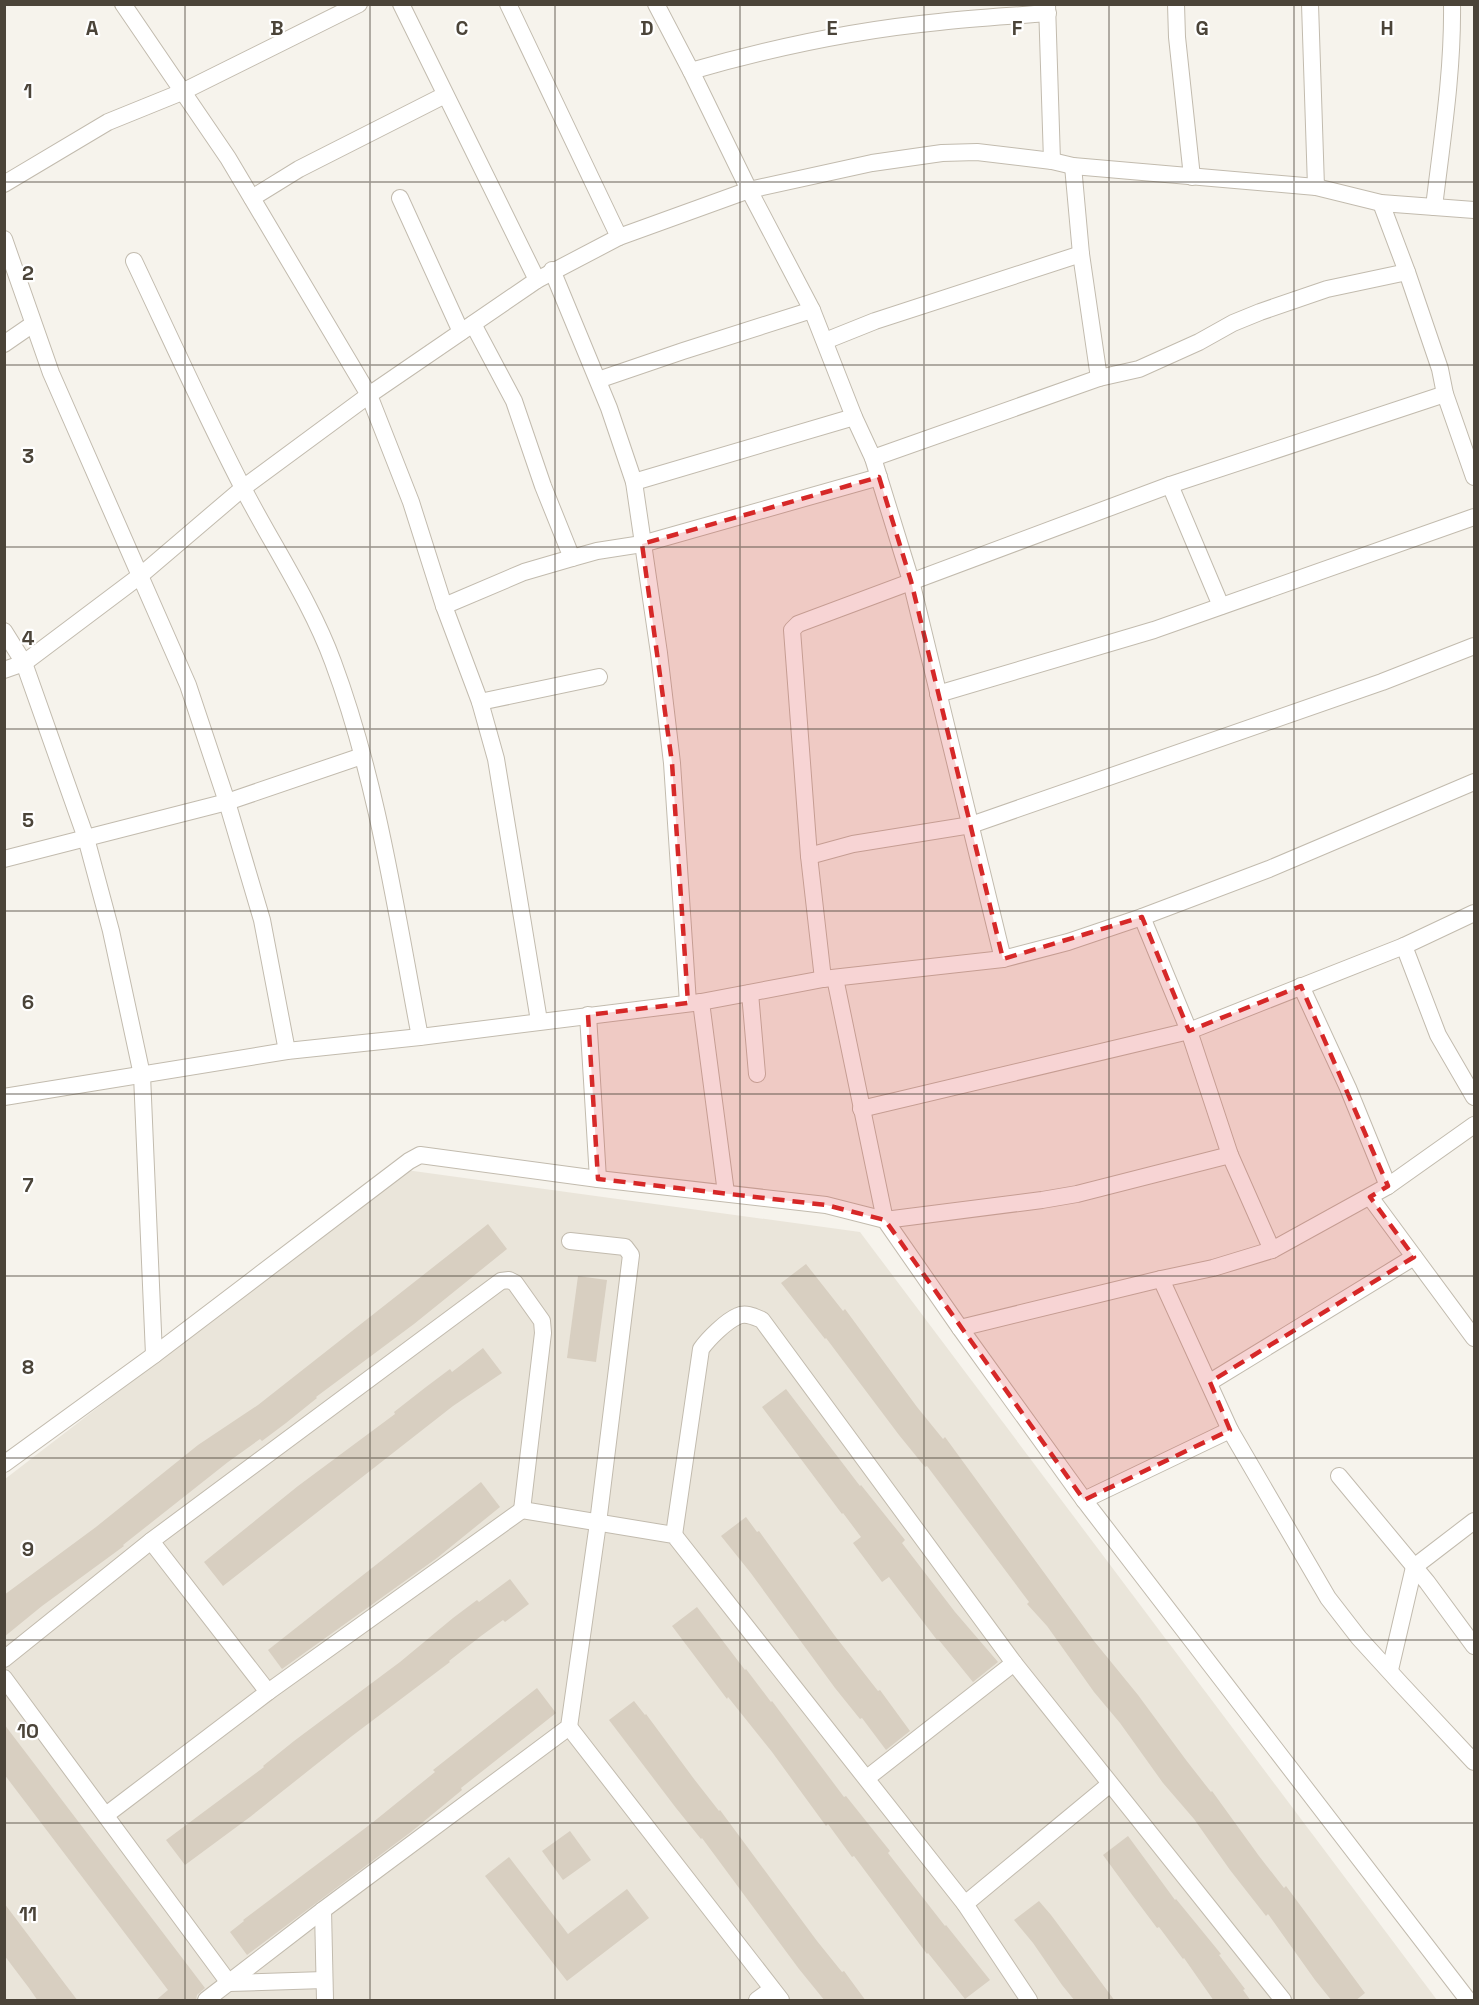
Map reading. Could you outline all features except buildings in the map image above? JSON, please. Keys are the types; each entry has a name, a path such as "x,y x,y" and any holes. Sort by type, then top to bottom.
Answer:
{"street":[{"path":"5,183 108,122 182,92 359,4"},
{"path":"401,4 537,280"},
{"path":"508,4 619,237"},
{"path":"656,4 812,310 854,417 873,458 911,581 1003,960"},
{"path":"1176,4 1177,37 1192,177"},
{"path":"1310,4 1316,187"},
{"path":"1434,207 1445,117 1452,4"},
{"path":"123,5 228,158 369,395 411,502 444,606 480,702 496,759 539,1021"},
{"path":"691,70 770,50 830,39 937,22 1048,9 1052,161"},
{"path":"252,198 299,169 445,95"},
{"path":"4,670 24,663 141,575 243,488 369,395 552,270 619,237 749,190 872,163 942,153 977,152 1052,161 1073,166 1316,187 1381,203 1474,210"},
{"path":"1073,166 1081,254 1099,378"},
{"path":"400,198 467,328 514,401 543,486 572,558"},
{"path":"1381,203 1440,369 1445,394 1474,477"},
{"path":"4,239 51,373 188,685 227,802 262,920 287,1051"},
{"path":"825,341 874,321 1081,254"},
{"path":"134,261 243,488 302,595 333,661 362,756 386,858 420,1037"},
{"path":"552,270 598,380 634,482 659,652 672,763 694,1003 726,1193"},
{"path":"873,458 1099,378 1139,369 1200,342 1233,323 1316,292 1407,272"},
{"path":"598,380 812,310"},
{"path":"4,344 33,324"},
{"path":"1445,394 1170,485 798,624 792,630 809,856 829,978 885,1220 1084,1500 1468,2001"},
{"path":"634,482 854,417"},
{"path":"444,606 524,572 597,551 642,544 879,477"},
{"path":"1170,485 1221,606"},
{"path":"938,694 1154,630 1474,517"},
{"path":"4,631 24,663 86,838 111,931 142,1075 154,1355"},
{"path":"809,856 853,844 971,825 1382,682 1474,646"},
{"path":"480,702 599,677"},
{"path":"4,859 227,802 362,756"},
{"path":"4,1097 287,1051 694,1003 829,978 1003,960 1068,942 1142,917 1269,868 1474,782"},
{"path":"861,1109 1189,1031 1404,946 1474,913"},
{"path":"1142,917 1189,1031 1230,1155 1272,1250"},
{"path":"1404,946 1438,1035 1474,1097"},
{"path":"1301,986 1348,1088 1388,1186"},
{"path":"750,993 757,1074"},
{"path":"588,1015 598,1179"},
{"path":"960,1328 1213,1268 1272,1250 1388,1186 1474,1125"},
{"path":"4,1464 154,1355 409,1161 420,1155 598,1179 826,1205 885,1220 1077,1194 1230,1155"},
{"path":"1370,1197 1474,1338"},
{"path":"206,2001 323,1910 569,1727 598,1523 630,1255 625,1247 570,1241"},
{"path":"1210,1382 1414,1257"},
{"path":"1161,1279 1230,1430 1328,1598 1359,1638 1474,1762"},
{"path":"4,1659 151,1541 501,1281 509,1280 515,1283 542,1322 543,1333 522,1510"},
{"path":"674,1535 701,1349 707,1340 739,1315 750,1315 762,1320 1014,1663 1283,2001"},
{"path":"1084,1500 1230,1430"},
{"path":"1339,1476 1414,1567 1474,1646"},
{"path":"106,1815 268,1692 522,1510 674,1535 965,1904 1029,2001"},
{"path":"1390,1670 1414,1567 1474,1521"},
{"path":"151,1541 268,1692"},
{"path":"867,1778 1014,1663"},
{"path":"4,1678 229,1983"},
{"path":"569,1727 777,1995 757,2001"},
{"path":"965,1904 1110,1784"},
{"path":"323,1910 325,2001"},
{"path":"229,1983 324,1980"}],"highlighted area":[{"path":"879,477 911,581 1003,959 1142,917 1189,1031 1301,986 1388,1186 1370,1197 1414,1257 1210,1382 1230,1430 1084,1500 885,1220 826,1205 598,1179 588,1015 688,1003 672,763 642,544"}],"shaded area":[{"path":"406,1170 860,1232 1437,2000 5,2000 5,1479"}]}
